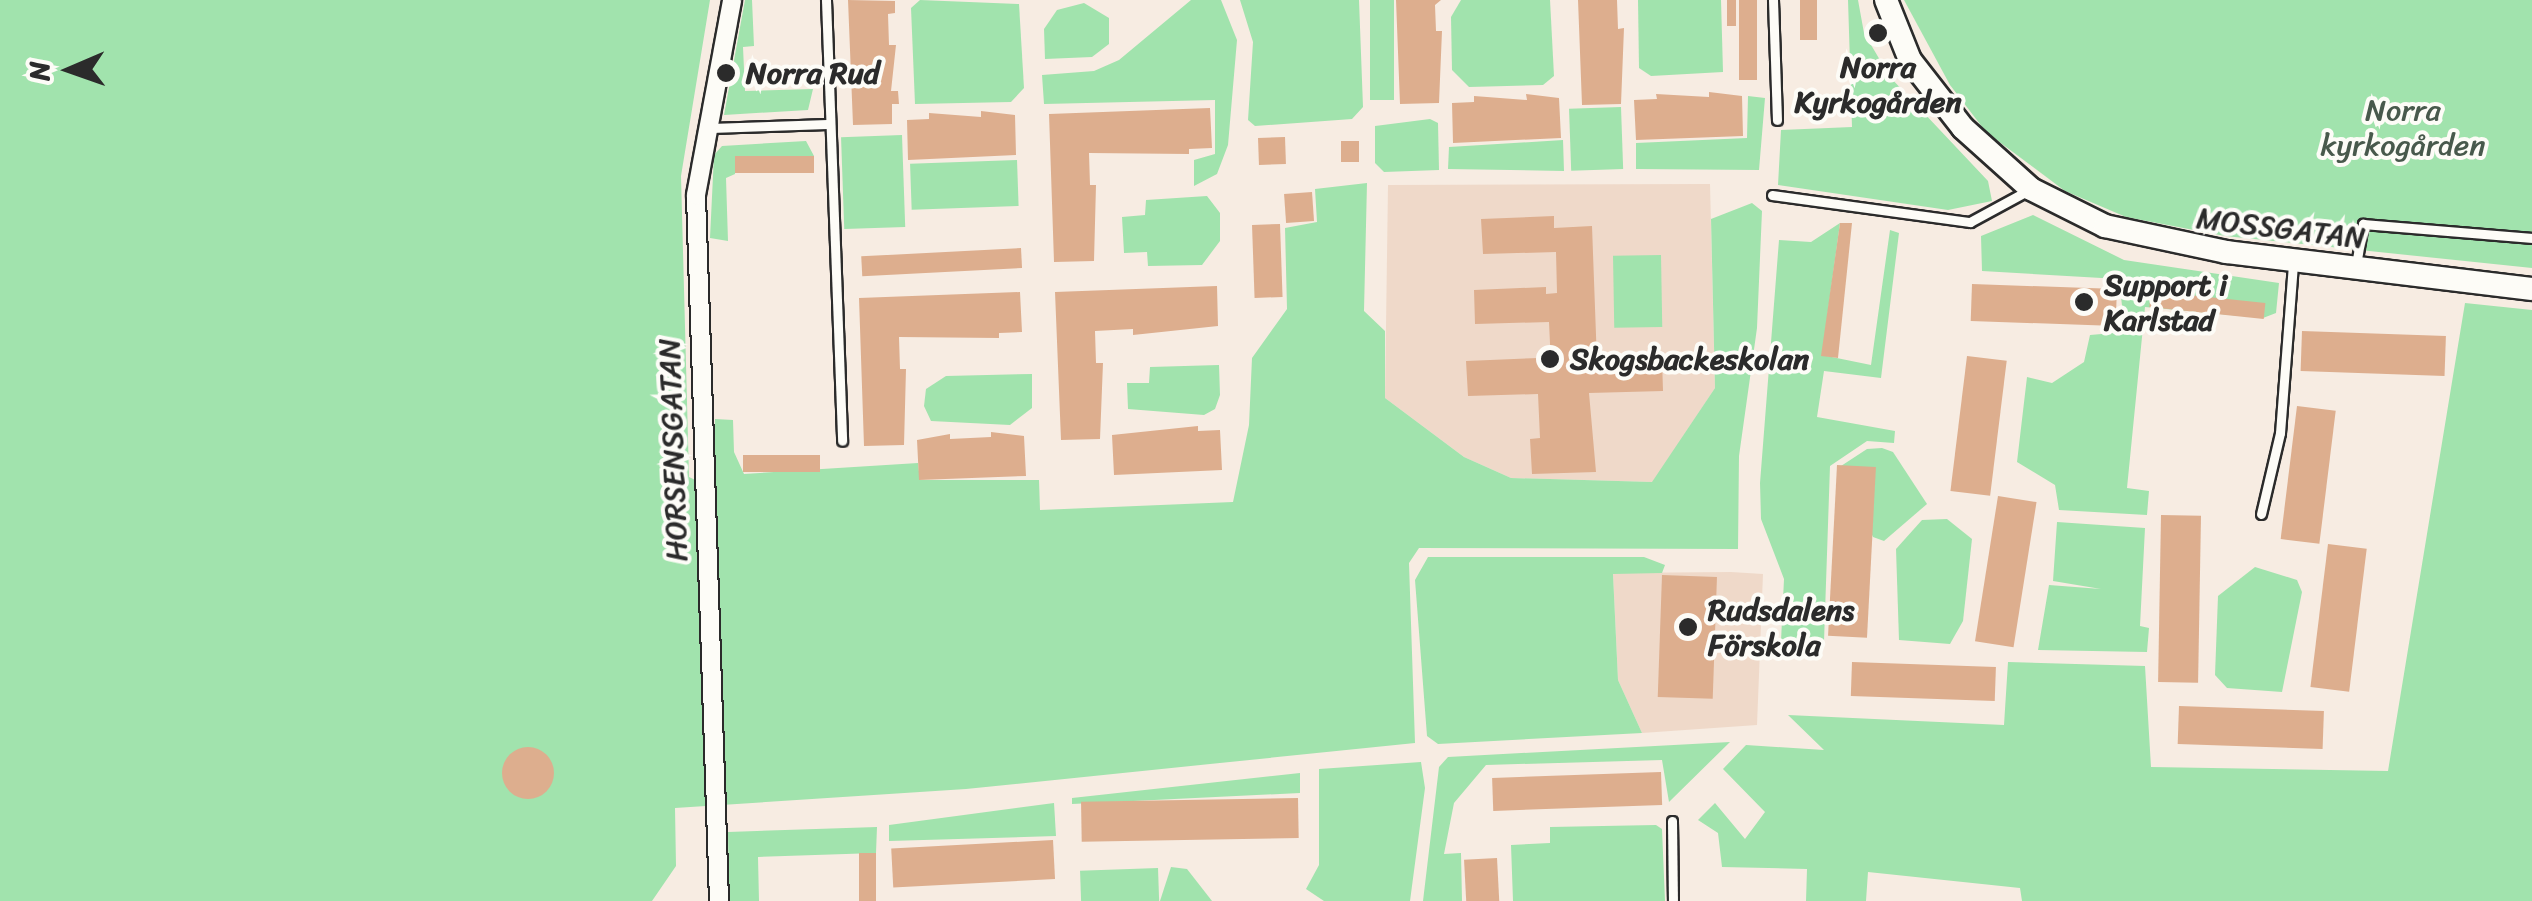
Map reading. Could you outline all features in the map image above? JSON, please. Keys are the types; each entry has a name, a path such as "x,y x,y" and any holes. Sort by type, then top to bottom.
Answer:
{"street":[{"name":"HORSENSGATAN","path":"719,901 695,291 705,128 732,0"},
{"name":"MOSSGATAN","path":"1886,0 1903,46 1936,98 2032,189 2105,226 2166,243 2532,289"}],"lane":[{"path":"826,0 842,441"},
{"path":"1772,0 1777,120"},
{"path":"705,128 830,124"},
{"path":"1772,195 1970,222 2032,189"},
{"path":"2355,268 2363,224 2532,238"},
{"path":"2261,514 2280,432 2294,260"},
{"path":"1672,821 1673,901"}],"shaded area":[{"name":"Skogsbackeskolan","path":"1710,184 1715,388 1653,482 1511,478 1464,457 1385,398 1388,185"},
{"name":"Rudsdalens Förskola","path":"1613,573 1763,574 1757,725 1642,733 1618,680"}],"green space":[{"path":"0,0 710,0 681,176 689,477 714,489 715,419 733,420 734,452 744,474 918,463 920,480 1039,480 1040,510 1233,502 1249,425 1252,358 1287,309 1285,228 1317,222 1315,189 1367,183 1364,311 1385,331 1385,398 1464,457 1511,478 1652,482 1715,388 1711,219 1752,203 1762,211 1757,328 1739,456 1738,549 1419,548 1409,563 1415,743 966,789 675,808 676,866 652,901 0,901"},
{"path":"745,0 752,0 754,46 743,47 745,91 813,89 808,110 724,115"},
{"path":"920,0 1019,4 1024,88 1011,102 915,104 911,8"},
{"path":"1191,0 1221,0 1237,40 1228,145 1217,174 1194,186 1194,160 1215,154 1215,100 1044,104 1042,75 1094,71 1119,60"},
{"path":"1240,0 1359,0 1363,107 1352,119 1255,126 1248,120 1253,42"},
{"path":"1370,0 1394,0 1394,100 1370,100"},
{"path":"1461,0 1550,0 1554,76 1543,85 1469,87 1452,70 1451,17"},
{"path":"1638,0 1721,0 1723,72 1651,76 1639,68"},
{"path":"1848,0 1858,0 1864,33 1890,77 1988,181 1992,201 1948,210 1778,185 1781,130 1852,127"},
{"name":"Norra kyrkogården","path":"1904,0 2532,0 2532,268 2225,236 2126,217 2065,191 1986,132 1950,85"},
{"path":"1084,3 1109,18 1109,44 1092,57 1045,59 1044,29 1057,10"},
{"path":"1748,96 1765,98 1759,170 1636,169 1636,143 1747,138"},
{"path":"1621,107 1623,169 1571,171 1569,109"},
{"path":"1430,119 1438,123 1439,170 1384,172 1375,163 1375,126"},
{"path":"902,135 905,227 844,229 841,137"},
{"path":"1563,140 1564,171 1448,169 1449,147"},
{"path":"806,141 814,156 735,157 735,174 726,178 728,241 710,238 714,155 722,146"},
{"path":"1017,160 1019,206 912,210 910,164"},
{"path":"1207,196 1220,213 1220,241 1202,265 1148,266 1147,252 1124,253 1122,217 1145,215 1146,200"},
{"path":"2033,215 2124,260 2279,283 2276,313 2263,318 2145,307 2127,488 2149,491 2147,515 2059,510 2055,485 2017,462 2027,377 2052,383 2084,362 2090,335 2125,332 2119,279 1982,271 1981,236"},
{"path":"1840,223 1822,355 1871,365 1890,230 1899,233 1881,378 1824,371 1817,417 1895,431 1894,443 1867,441 1830,466 1824,642 1781,641 1784,579 1761,519 1760,483 1779,240 1811,242"},
{"path":"1661,255 1662,327 1614,328 1613,256"},
{"path":"2465,303 2532,310 2532,901 2022,901 2020,888 1868,872 1866,901 1806,901 1807,869 1722,867 1718,833 1698,820 1715,803 1745,839 1765,812 1723,769 1746,745 1824,750 1788,715 2004,725 2008,662 2145,666 2151,767 2388,771"},
{"path":"1219,365 1220,395 1215,409 1204,415 1128,409 1127,383 1149,383 1150,367"},
{"path":"1032,374 1032,408 1010,425 931,421 924,406 926,389 946,376"},
{"path":"1867,449 1893,452 1927,504 1884,541 1873,537 1841,466"},
{"path":"1947,519 1972,539 1963,621 1950,644 1899,640 1896,549 1922,520"},
{"path":"2057,522 2145,528 2140,626 2149,628 2147,652 2038,650 2049,585 2101,589 2053,581"},
{"path":"1428,557 1644,557 1665,565 1662,573 1613,574 1618,680 1642,733 1438,744 1427,736 1415,580"},
{"path":"2255,567 2297,580 2302,592 2282,692 2227,688 2215,675 2218,596"},
{"path":"1730,742 1669,802 1662,760 1486,765 1454,803 1444,854 1461,853 1462,901 1423,901 1439,767 1448,757"},
{"path":"1421,762 1425,788 1410,901 1324,901 1306,889 1319,865 1319,769"},
{"path":"1300,773 1300,793 1072,804 1072,798"},
{"path":"1054,803 1056,836 889,841 889,825"},
{"path":"1656,825 1662,829 1665,901 1513,901 1511,845 1550,843 1550,827"},
{"path":"877,827 876,853 758,857 759,901 729,901 728,832"},
{"path":"1171,867 1187,869 1212,901 1160,901"},
{"path":"1158,868 1159,901 1081,901 1080,871"}],"building":[{"path":"848,0 895,1 895,13 888,14 889,45 896,45 891,91 898,91 899,104 892,104 892,124 853,125"},
{"path":"1396,0 1441,0 1435,5 1436,31 1442,31 1439,103 1400,104"},
{"path":"1578,0 1617,0 1618,29 1624,28 1621,104 1582,105"},
{"path":"1727,0 1736,0 1736,26 1727,26"},
{"path":"1739,0 1757,0 1757,80 1739,80"},
{"path":"1800,0 1817,0 1817,40 1800,40"},
{"path":"1709,92 1742,96 1743,136 1636,140 1634,100 1657,99 1656,94 1709,97"},
{"path":"1526,94 1559,98 1561,138 1453,143 1452,103 1474,102 1474,96 1527,100"},
{"path":"1210,108 1212,148 1189,149 1189,154 1089,153 1090,185 1096,185 1094,261 1054,262 1049,114"},
{"path":"981,111 1015,115 1016,155 908,160 907,120 929,119 929,113 981,117"},
{"path":"1285,137 1286,164 1259,165 1258,138"},
{"path":"1341,141 1359,141 1359,162 1341,162"},
{"path":"735,156 814,156 814,173 735,173"},
{"path":"1312,192 1314,221 1286,223 1284,194"},
{"path":"1554,216 1554,228 1592,226 1597,362 1662,359 1663,391 1589,393 1596,472 1532,474 1530,439 1540,438 1538,394 1468,396 1466,361 1539,358 1539,365 1551,365 1549,322 1475,324 1474,290 1546,287 1546,294 1557,293 1556,252 1483,254 1481,219"},
{"path":"1840,223 1852,223 1838,358 1821,356"},
{"path":"1280,224 1283,297 1255,298 1252,225"},
{"path":"1021,248 1022,268 862,276 861,256"},
{"path":"1972,284 2117,289 2116,326 1971,321"},
{"path":"1217,286 1218,326 1133,335 1133,329 1095,331 1096,363 1103,363 1100,439 1061,440 1055,292"},
{"path":"2151,291 2265,303 2264,319 2149,307"},
{"path":"1020,292 1022,332 999,333 999,338 899,337 900,369 906,369 904,445 864,446 859,298"},
{"path":"2302,331 2446,336 2445,376 2301,371"},
{"path":"1967,356 2007,361 1990,496 1950,491"},
{"path":"2297,406 2336,411 2319,544 2281,539"},
{"path":"1198,426 1198,431 1220,430 1222,470 1114,475 1112,435"},
{"path":"991,432 1024,436 1026,476 919,480 917,440 950,434 950,439 991,437"},
{"path":"743,455 820,455 820,472 743,472"},
{"path":"1837,465 1876,467 1867,638 1828,636"},
{"path":"1998,496 2037,502 2014,647 1975,641"},
{"path":"2161,515 2201,516 2198,683 2158,682"},
{"path":"2328,544 2367,549 2349,692 2310,687"},
{"path":"1662,575 1717,577 1713,699 1658,697"},
{"path":"1852,662 1996,667 1995,701 1851,696"},
{"path":"2179,706 2324,711 2323,749 2178,744"},
{"path":"528,747 547,754 554,773 547,792 528,799 509,792 502,773 509,754"},
{"path":"1661,772 1662,805 1493,811 1492,778"},
{"path":"1298,798 1299,838 1082,842 1081,802"},
{"path":"1053,840 1055,879 893,887 891,848"},
{"path":"859,853 876,853 876,901 859,901"},
{"path":"1497,858 1499,901 1466,901 1464,860"}],"place":[{"name":"Norra Kyrkogården","path":"1878,33"},
{"name":"Norra Rud","path":"726,73"},
{"name":"Support i Karlstad","path":"2084,302"},
{"name":"Skogsbackeskolan","path":"1550,359"},
{"name":"Rudsdalens Förskola","path":"1688,627"}]}
